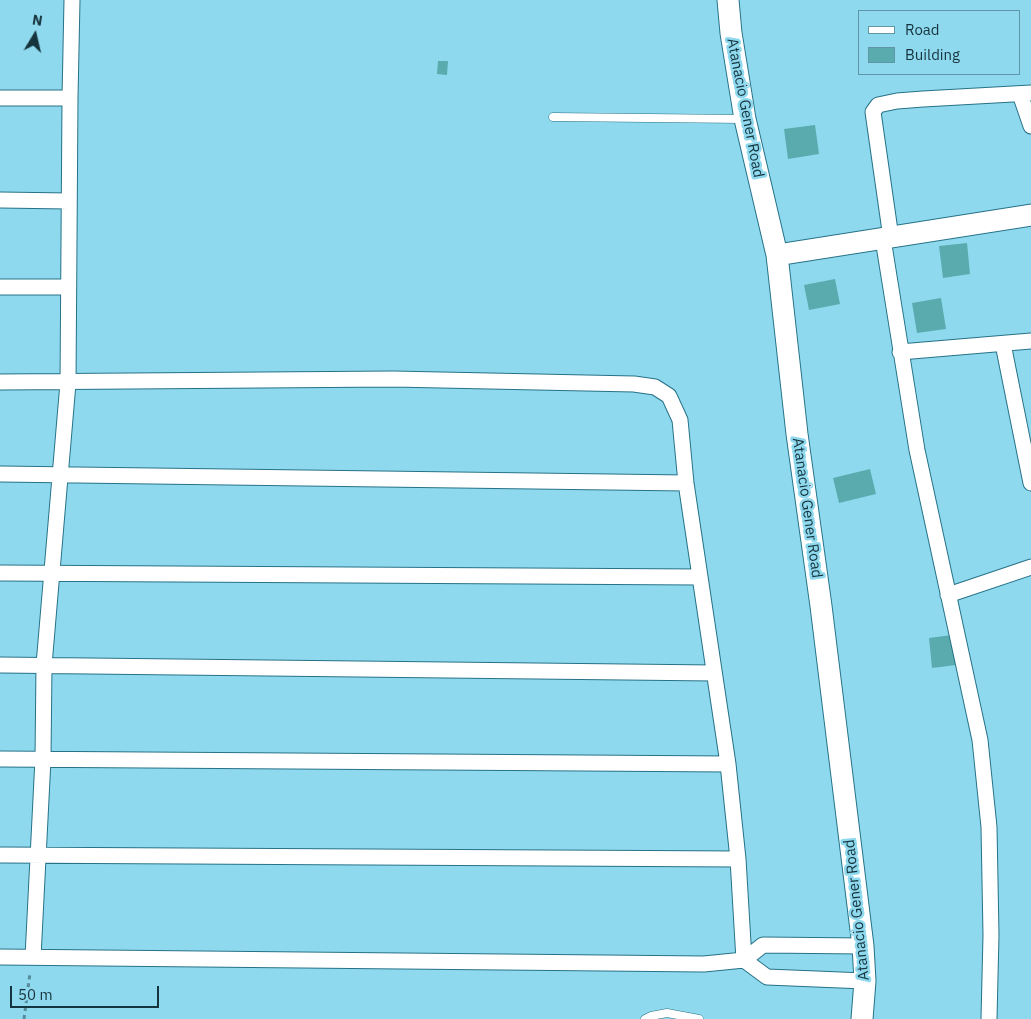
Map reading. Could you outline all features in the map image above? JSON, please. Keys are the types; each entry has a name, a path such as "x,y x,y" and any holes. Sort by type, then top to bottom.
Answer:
{"main road":[{"name":"Atanacio Gener Road","path":"728,0 731,33 745,119 777,255 797,434 864,946 865,981 862,1019"},
{"path":"777,255 1031,215"}],"street":[{"path":"32,957 43,760 44,665 68,383 72,0"},
{"path":"989,1019 991,935 990,827 980,740 916,450 900,352 873,112 878,106 896,101 1025,93 1031,126"},
{"path":"0,98 70,98"},
{"path":"0,200 69,201"},
{"path":"0,287 68,287"},
{"path":"900,352 1031,341"},
{"path":"1003,344 1031,483"},
{"path":"0,382 68,383 393,379 634,384 655,388 669,396 680,420 686,483 728,764 738,859 744,960"},
{"path":"0,474 686,483"},
{"path":"948,595 1031,567"},
{"path":"0,573 700,577"},
{"path":"0,665 714,673"},
{"path":"0,759 728,764"},
{"path":"0,855 738,859"},
{"path":"0,957 694,964 744,960 763,945 864,946"},
{"path":"744,960 767,977 865,981"}],"lane":[{"path":"553,117 745,119"},
{"path":"644,1019 667,1013 699,1019"}],"path":[{"path":"24,1019 32,957"}],"building":[{"path":"438,61 448,61 447,75 437,74"},
{"path":"815,125 819,154 788,159 784,129"},
{"path":"967,243 970,274 943,278 939,246"},
{"path":"835,279 840,304 809,310 804,285"},
{"path":"941,298 946,329 917,333 912,303"},
{"path":"870,469 876,494 839,503 833,478"},
{"path":"952,635 956,665 932,668 929,638"}]}
